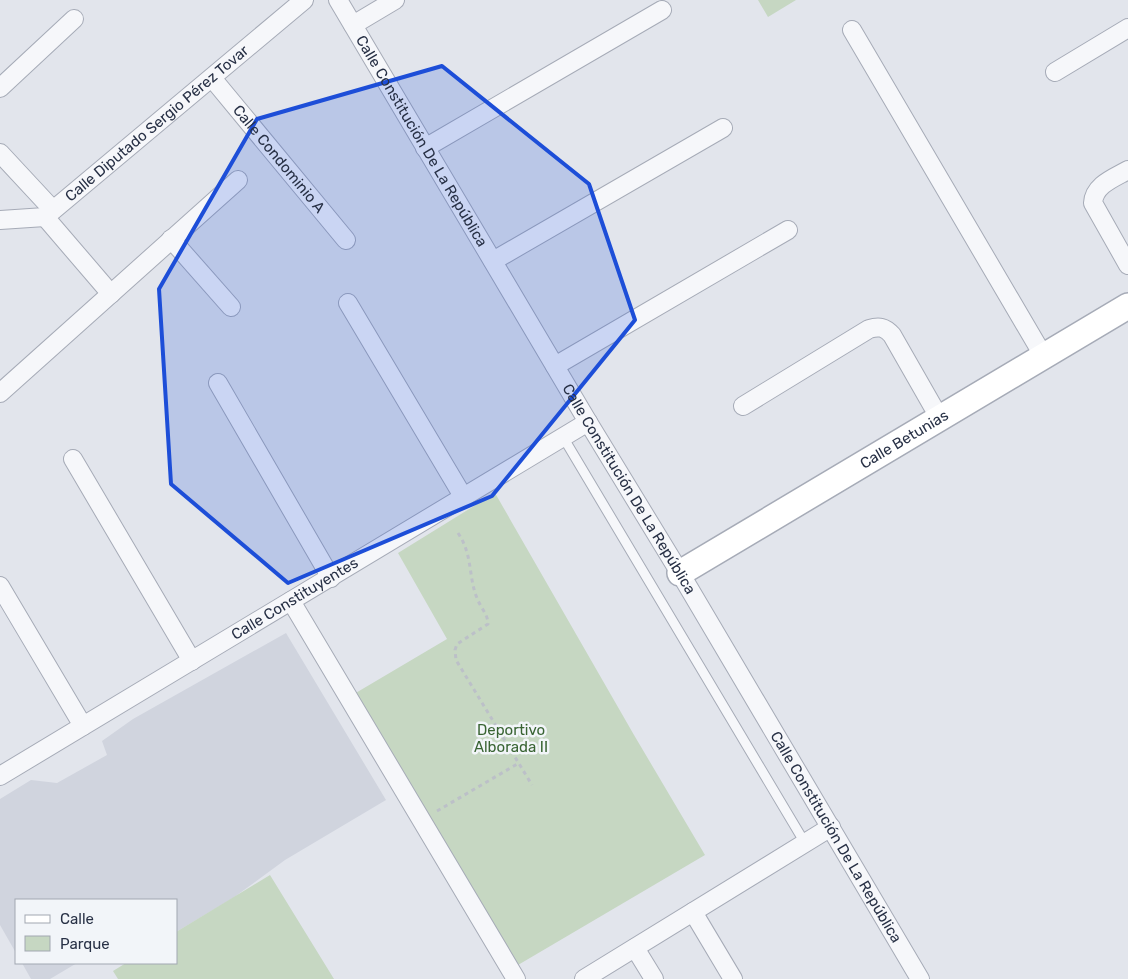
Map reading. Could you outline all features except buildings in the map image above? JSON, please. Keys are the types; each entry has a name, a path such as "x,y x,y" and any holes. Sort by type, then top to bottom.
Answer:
{"street":[{"name":"Calle Diputado Sergio Pérez Tovar","path":"49,213 304,0"},
{"name":"Calle Constitución De La República","path":"338,0 920,979"},
{"path":"353,25 396,0"},
{"path":"425,148 662,10"},
{"path":"0,88 74,19"},
{"path":"1055,72 1128,28"},
{"path":"852,30 1044,357"},
{"name":"Calle Condominio A","path":"212,78 346,240"},
{"path":"493,261 723,128"},
{"path":"0,152 111,294"},
{"path":"1128,170 1101,186 1093,196 1093,202 1128,265"},
{"path":"0,393 238,180"},
{"path":"0,220 49,213"},
{"path":"555,366 788,230"},
{"path":"171,240 231,307"},
{"path":"348,303 464,498"},
{"name":"Calle Betunias","path":"680,573 1128,306"},
{"path":"743,406 869,330 882,327 892,335 940,419"},
{"path":"218,383 331,578"},
{"name":"Calle Constituyentes","path":"0,776 588,422"},
{"path":"73,459 192,661"},
{"path":"0,586 83,726"},
{"path":"291,602 516,979"},
{"path":"584,979 831,827"},
{"path":"694,912 732,979"},
{"path":"635,948 654,979"}],"lane":[{"path":"563,437 806,843"}],"path":[{"path":"458,533 466,544 477,598 488,619 488,624 457,644 455,650 456,660 532,785"},
{"path":"421,820 519,763"}],"highlighted area":[{"path":"442,66 589,184 635,320 492,496 288,583 171,484 159,289 257,119"}],"shaded area":[{"path":"286,633 386,800 285,860 233,898 178,931 178,899 15,899 15,951 0,925 0,799 31,780 57,783 107,755 102,741 133,719"},
{"path":"23,964 75,964 50,979 31,979"}],"green space":[{"path":"758,0 796,0 768,17"},
{"name":"Deportivo Alborada II","path":"495,493 705,855 518,965 354,694 447,639 398,553"},
{"path":"270,875 334,979 118,979 113,971 124,964 178,964 178,931"}]}
